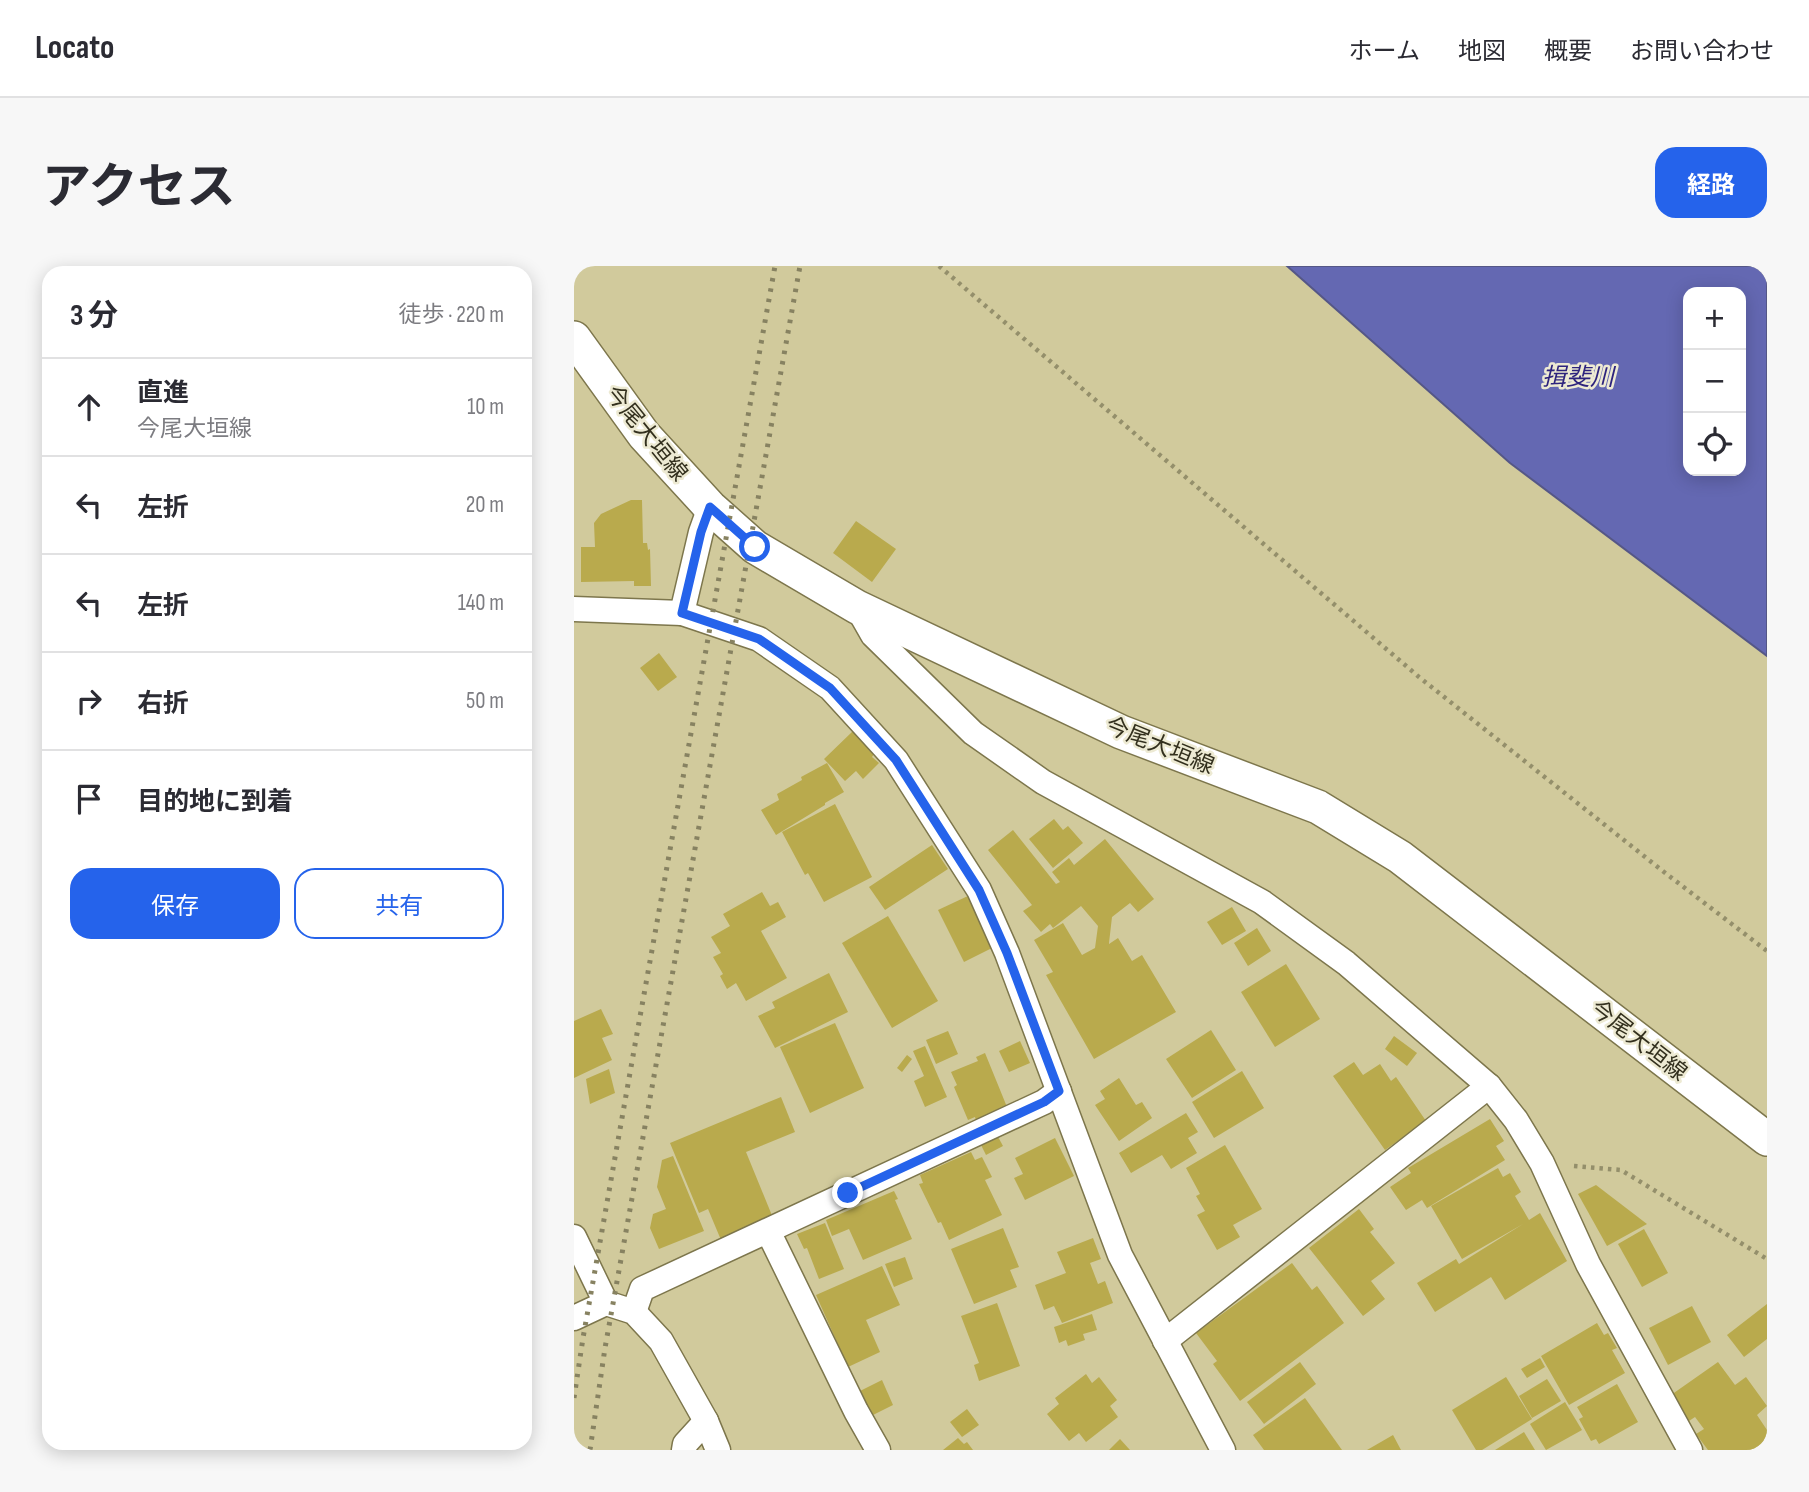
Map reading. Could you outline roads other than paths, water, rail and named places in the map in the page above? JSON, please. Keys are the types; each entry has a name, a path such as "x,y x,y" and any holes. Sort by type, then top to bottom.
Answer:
{"main road":[{"name":"今尾大垣線","path":"574,338 644,435 710,507 755,547 857,607 1121,732 1318,807 1400,857 1767,1139"}],"street":[{"path":"682,613 701,532 710,507"},
{"path":"857,607 873,635 973,733 1042,782 1262,902 1346,963 1489,1086 1516,1120 1542,1163 1588,1264 1690,1450"},
{"path":"574,609 682,613 759,639 830,688 896,760 979,890 1007,953 1120,1255 1223,1450"},
{"path":"1165,1341 1489,1086"},
{"path":"634,1312 642,1289 1044,1102 1059,1091"},
{"path":"768,1231 856,1411 878,1450"},
{"path":"574,1237 606,1303"},
{"path":"574,1318 606,1303 634,1312 661,1341 706,1421 718,1450"},
{"path":"684,1450 685,1444 706,1421"}],"water":[{"name":"揖斐川","path":"1287,266 1767,266 1767,656 1510,463"}],"railway":[{"path":"574,1398 775,266"},
{"path":"590,1450 605,1348 800,266"}]}
